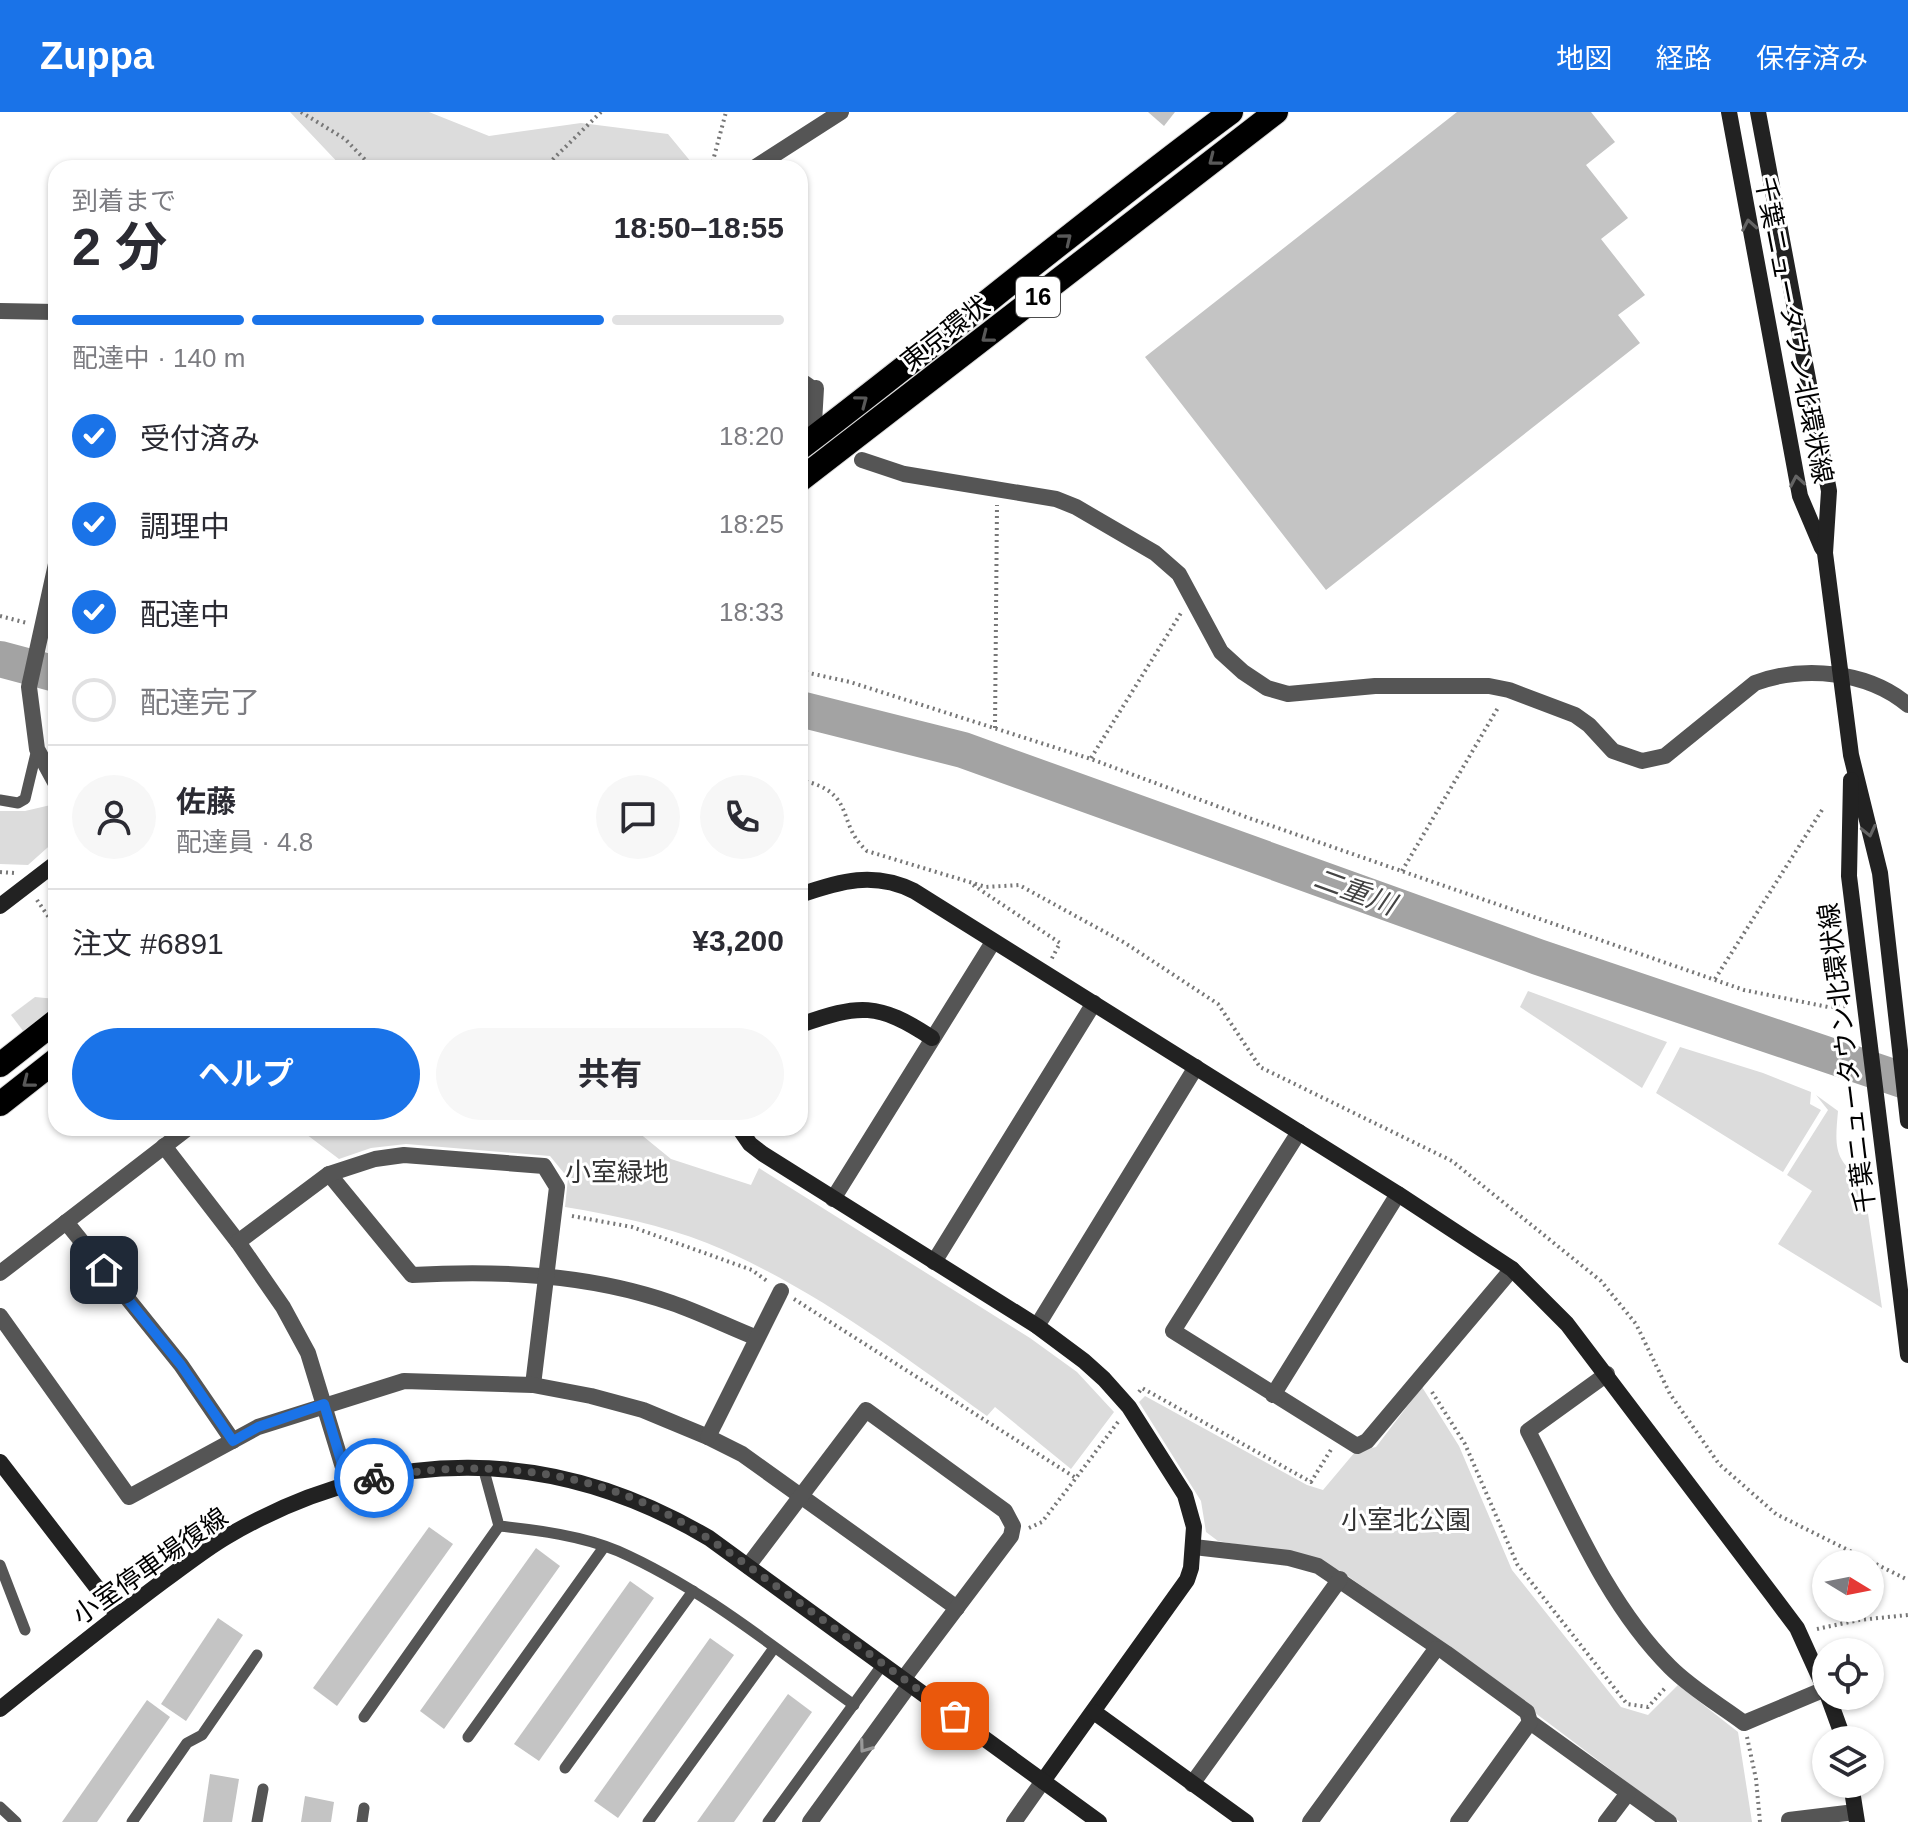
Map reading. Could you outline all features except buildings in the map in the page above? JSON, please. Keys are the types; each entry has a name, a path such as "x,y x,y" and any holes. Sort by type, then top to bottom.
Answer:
{"highway":[{"name":"東京環状","path":"812,424 914,362 1149,173 1231,112"},
{"name":"東京環状","path":"808,474 1276,112"},
{"path":"0,1065 48,1027"},
{"path":"0,1104 48,1066"}],"main road":[{"name":"千葉ニュータウン北環状線","path":"1729,112 1800,496 1825,553"},
{"name":"千葉ニュータウン北環状線","path":"1758,112 1829,491 1825,553 1851,755 1880,873 1908,1120"},
{"name":"千葉ニュータウン北環状線","path":"1851,755 1849,876 1908,1355"},
{"path":"0,906 48,869"},
{"path":"808,892 860,878 899,884 1196,1067 1512,1269 1567,1324 1607,1374 1799,1633 1812,1661"},
{"path":"808,1022 839,1011 871,1008 905,1019 932,1038"},
{"path":"744,1136 750,1144 1037,1326 1084,1361 1129,1407 1185,1495 1194,1527 1194,1547 1191,1568 1180,1593 1043,1781"},
{"path":"0,1462 118,1615"},
{"name":"小室停車場復線","path":"0,1709 118,1615 226,1537 309,1497 348,1484 433,1469 483,1467 528,1471 608,1489 673,1517 748,1566 1099,1822"},
{"path":"1094,1712 1246,1822"}],"street":[{"path":"766,160 841,112"},
{"path":"0,311 48,312"},
{"path":"812,424 816,388"},
{"path":"862,460 904,474 1056,499 1076,507 1155,553 1179,574 1221,652 1267,688 1288,694 1375,686 1489,686 1509,690 1575,715 1613,751 1642,761 1665,756 1755,683 1773,676 1798,673 1842,676 1881,686 1908,705"},
{"path":"48,601 29,687 37,749 48,769"},
{"path":"833,1199 993,942"},
{"path":"934,1262 1094,1003"},
{"path":"1037,1326 1196,1067"},
{"path":"1299,1132 1173,1331 1357,1446 1367,1441 1512,1269"},
{"path":"0,1273 177,1136"},
{"path":"164,1146 238,1242 283,1307 308,1353 348,1484"},
{"path":"238,1242 329,1174 375,1159 404,1155 544,1166 557,1187 533,1385"},
{"path":"329,1174 412,1275 473,1271 547,1276 672,1303 757,1338"},
{"path":"1273,1395 1398,1194"},
{"path":"66,1222 181,1365 233,1441"},
{"path":"708,1437 781,1291"},
{"path":"0,1316 129,1497 258,1427 404,1381 533,1385 643,1410 742,1454 957,1608"},
{"path":"1607,1374 1528,1431 1614,1598 1639,1633 1678,1674 1744,1723 1812,1697"},
{"path":"748,1566 866,1410 1005,1511 1013,1526 1011,1536 957,1608 810,1822"},
{"path":"1194,1547 1289,1558 1318,1566 1527,1712 1530,1722 1669,1822"},
{"path":"1192,1784 1340,1579"},
{"path":"1310,1822 1436,1649"},
{"path":"1458,1822 1530,1722"},
{"path":"1014,1822 1043,1781"},
{"path":"1606,1822 1628,1793"},
{"path":"1789,1820 1856,1817"}],"lane":[{"path":"808,382 816,388"},
{"path":"0,800 18,803 25,799 37,749"},
{"path":"483,1467 499,1526"},
{"path":"499,1526 577,1539 604,1547 681,1582 854,1705"},
{"path":"364,1717 499,1526"},
{"path":"468,1737 604,1547"},
{"path":"0,1565 25,1630"},
{"path":"565,1768 693,1591"},
{"path":"648,1822 774,1648"},
{"path":"132,1822 187,1743 202,1735 257,1655"},
{"path":"768,1822 883,1664"},
{"path":"257,1822 263,1789"},
{"path":"362,1822 364,1808"},
{"path":"3,1814 16,1822"}],"path":[{"path":"301,112 345,139 365,160"},
{"path":"552,160 601,112"},
{"path":"713,160 726,112"},
{"path":"995,728 997,490"},
{"path":"1091,759 1179,614 1195,601"},
{"path":"808,673 850,682 1091,759 1249,818 1744,990 1828,1007 1849,1006"},
{"path":"1402,871 1509,690"},
{"path":"808,782 838,797 856,841 867,851 986,887 1019,885 1125,943 1218,1004 1260,1067 1452,1161 1601,1281 1636,1324 1670,1394 1719,1464 1776,1514 1908,1580"},
{"path":"1715,979 1822,810"},
{"path":"969,881 1060,943 1045,973"},
{"path":"554,1213 632,1227 752,1270 1076,1478"},
{"path":"1422,1376 1465,1444 1517,1564 1627,1704 1648,1707 1678,1674"},
{"path":"1011,1536 1042,1522 1142,1388 1311,1482 1340,1435"},
{"path":"1799,1633 1859,1620 1908,1615"},
{"path":"1744,1723 1756,1779 1760,1822"}],"green space":[{"path":"290,112 429,112 489,136 581,123 668,134 689,160 335,160"},
{"path":"48,806 48,847 28,865 0,864 0,811 25,811"},
{"path":"1528,991 1667,1042 1642,1088 1520,1007"},
{"path":"35,997 48,998 48,1018 27,1036 11,1015"},
{"path":"1680,1047 1811,1092 1810,1104 1821,1110 1783,1172 1656,1093"},
{"path":"1816,1095 1838,1111 1838,1151 1846,1166 1863,1180 1882,1308 1778,1244 1812,1191 1787,1175 1828,1110"},
{"name":"小室緑地","path":"309,1136 643,1136 671,1159 751,1185 759,1168 1030,1338 1077,1372 1114,1412 1071,1469 995,1407 987,1416 852,1321 781,1278 690,1237 637,1221 565,1207 568,1178 550,1156 406,1144 371,1148 339,1159"},
{"name":"小室北公園","path":"1422,1387 1459,1446 1512,1570 1621,1707 1648,1715 1678,1685 1738,1732 1752,1822 1680,1822 1445,1645 1342,1572 1310,1557 1218,1541 1206,1532 1201,1501 1139,1402 1145,1396 1307,1485 1323,1490 1355,1452 1376,1447"}],"waterway":[{"name":"二重川","path":"0,659 48,672"},
{"name":"二重川","path":"808,711 963,750 1538,957 1908,1082"}],"way so far":[{"path":"374,1478 433,1469 483,1467 528,1471 608,1489 643,1503 709,1538 955,1716"}],"route":[{"path":"104,1270 181,1365 233,1441 258,1427 324,1404 348,1484 374,1478"}]}
